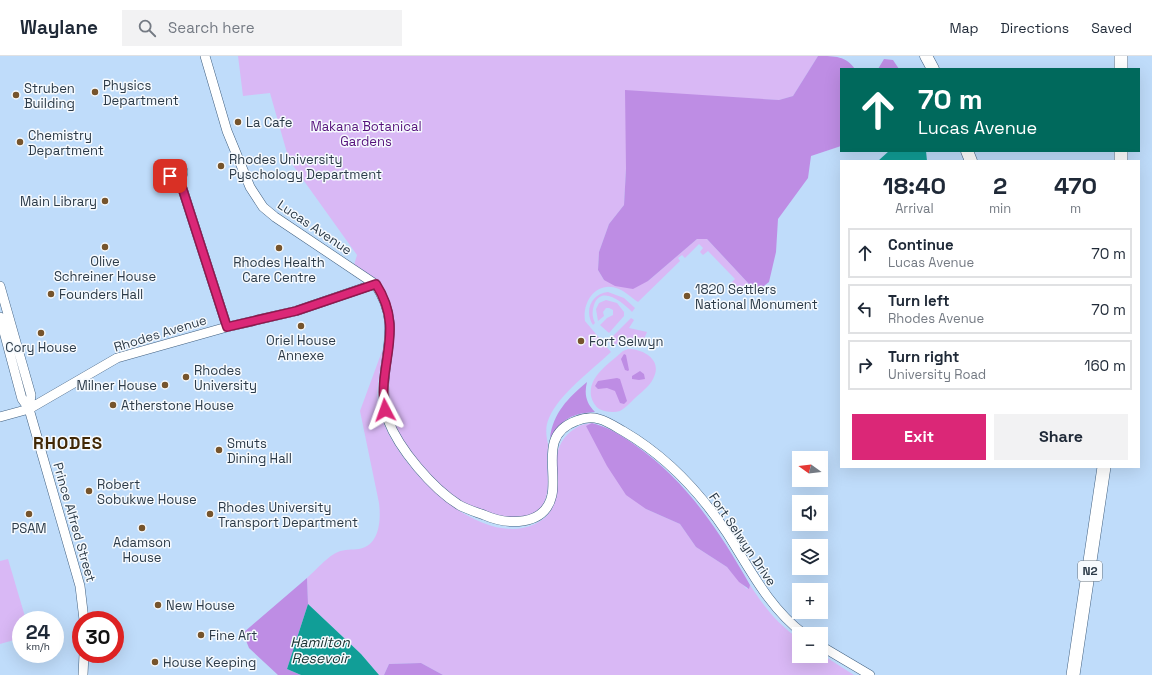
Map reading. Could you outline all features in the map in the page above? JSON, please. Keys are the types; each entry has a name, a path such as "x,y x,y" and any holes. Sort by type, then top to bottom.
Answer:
{"highway":[{"path":"1121,56 1121,68"},
{"name":"N2","path":"1073,675 1104,468"}],"main road":[{"path":"926,56 932,68"}],"street":[{"name":"Lucas Avenue","path":"205,56 227,131 254,196 263,207 275,217 376,284 385,298 388,308 390,344"},
{"path":"179,178 227,327"},
{"name":"Rhodes Avenue","path":"0,417 29,409 117,358 227,327 296,311 376,284"},
{"name":"Prince Alfred Street","path":"0,286 31,395 29,409"},
{"name":"Prince Alfred Street","path":"0,317 22,399 29,409 80,586 83,611"},
{"name":"Fort Selwyn Drive","path":"390,344 384,383 384,402 387,418 405,450 421,471 450,499 461,506 490,518 510,522 524,521 536,517 544,511 552,494 552,450 560,433 572,422 589,418 599,418 654,450 674,468 697,493 726,531 771,603 795,627"},
{"path":"828,650 870,675"},
{"path":"83,675 84,663"}],"green space":[{"name":"Makana Botanical Gardens","path":"238,56 818,56 793,96 779,100 700,96 626,169 624,205 609,224 599,252 598,270 604,280 648,281 697,239 707,239 749,284 736,289 731,283 735,279 708,251 703,255 700,252 703,248 699,244 685,258 682,255 678,258 680,261 638,302 622,290 611,287 604,287 593,294 586,306 585,321 611,352 568,391 549,418 546,431 548,444 548,486 545,500 542,505 538,511 529,516 512,517 493,515 473,507 453,496 418,463 405,445 394,426 386,397 387,375 393,332 393,318 389,300 383,288 375,279 354,265 357,255 289,160 270,93 243,96"},
{"path":"608,292 624,298 635,308 632,312 624,304 613,297 602,296 597,299 594,305 593,318 595,323 593,325 589,314 591,304 597,296"},
{"path":"606,300 617,303 624,312 624,316 609,333 600,325 607,318 613,315 613,310 606,308 603,312 604,316 598,321 596,309 599,303"},
{"path":"631,318 634,320 629,328 647,332 644,339 628,338 613,346 608,341"},
{"path":"385,343 377,393 379,409 387,430 400,453 418,475 440,496 463,513 488,525 512,529 535,524 547,515 554,505 556,494 557,457 560,445 568,434 574,429 582,425 592,423 587,426 646,509 680,524 696,547 727,567 747,589 750,585 772,615 792,633 792,663 828,663 828,658 854,675 443,675 421,663 389,664 384,675 379,675 361,654 308,604 307,578 334,554 343,550 366,547 371,543 378,531 380,517 379,503 360,411"},
{"path":"628,349 640,351 651,357 656,367 653,379 644,390 620,411 610,412 599,409 592,400 591,396 593,382 596,376 606,365 623,351"},
{"path":"8,559 23,611 12,611 12,641 0,644 0,561"}],"shaded area":[{"path":"818,56 830,56 844,59 854,68 840,68 840,146 811,156 808,178 778,219 776,252 769,282 760,289 749,284 707,239 697,239 648,281 633,289 615,286 604,280 598,270 599,252 609,224 624,205 626,169 625,90 779,100 793,96"},
{"path":"884,59 893,60 898,68 879,68"},
{"path":"624,354 626,355 628,371 625,370 621,359"},
{"path":"640,371 644,374 645,379 632,379 632,376"},
{"path":"617,378 620,379 627,401 624,404 620,403 615,391 607,388 598,389 595,386 598,381"},
{"path":"587,382 586,398 595,412 580,414 569,418 559,426 550,438 554,421 562,407"},
{"path":"592,423 604,427 625,438 670,474 686,491 714,527 750,585 749,589 739,582 727,567 696,547 680,524 646,509 626,495 607,466 586,426"},
{"path":"307,578 308,604 287,669 301,675 278,675 249,648 243,633"},
{"path":"421,663 443,675 384,675 389,664"}],"water":[{"path":"888,152 926,152 927,160 879,160"},
{"name":"Hamilton Resevoir","path":"308,604 361,654 379,675 301,675 287,669"}],"place":[{"name":"Physics Department","path":"95,92"},
{"name":"Struben Building","path":"16,95"},
{"name":"La Cafe","path":"238,122"},
{"name":"Chemistry Department","path":"20,142"},
{"name":"Rhodes University Pyschology Department","path":"221,166"},
{"name":"Main Library","path":"105,201"},
{"name":"Olive Schreiner House","path":"105,247"},
{"name":"Rhodes Health Care Centre","path":"279,248"},
{"name":"Founders Hall","path":"51,294"},
{"name":"1820 Settlers National Monument","path":"687,296"},
{"name":"Oriel House Annexe","path":"301,326"},
{"name":"Cory House","path":"41,333"},
{"name":"Fort Selwyn","path":"581,341"},
{"name":"Rhodes University","path":"186,377"},
{"name":"Milner House","path":"165,385"},
{"name":"Atherstone House","path":"113,405"},
{"name":"Smuts Dining Hall","path":"219,450"},
{"name":"Robert Sobukwe House","path":"89,491"},
{"name":"PSAM","path":"29,514"},
{"name":"Rhodes University Transport Department","path":"210,514"},
{"name":"Adamson House","path":"142,528"},
{"name":"New House","path":"158,605"},
{"name":"Fine Art","path":"201,635"},
{"name":"House Keeping","path":"155,662"}],"district":[{"name":"RHODES","path":"68,443"}],"route":[{"path":"170,176 176,179 179,178 227,327 296,311 376,284 385,298 390,318 390,344 384,383 385,410"}]}
